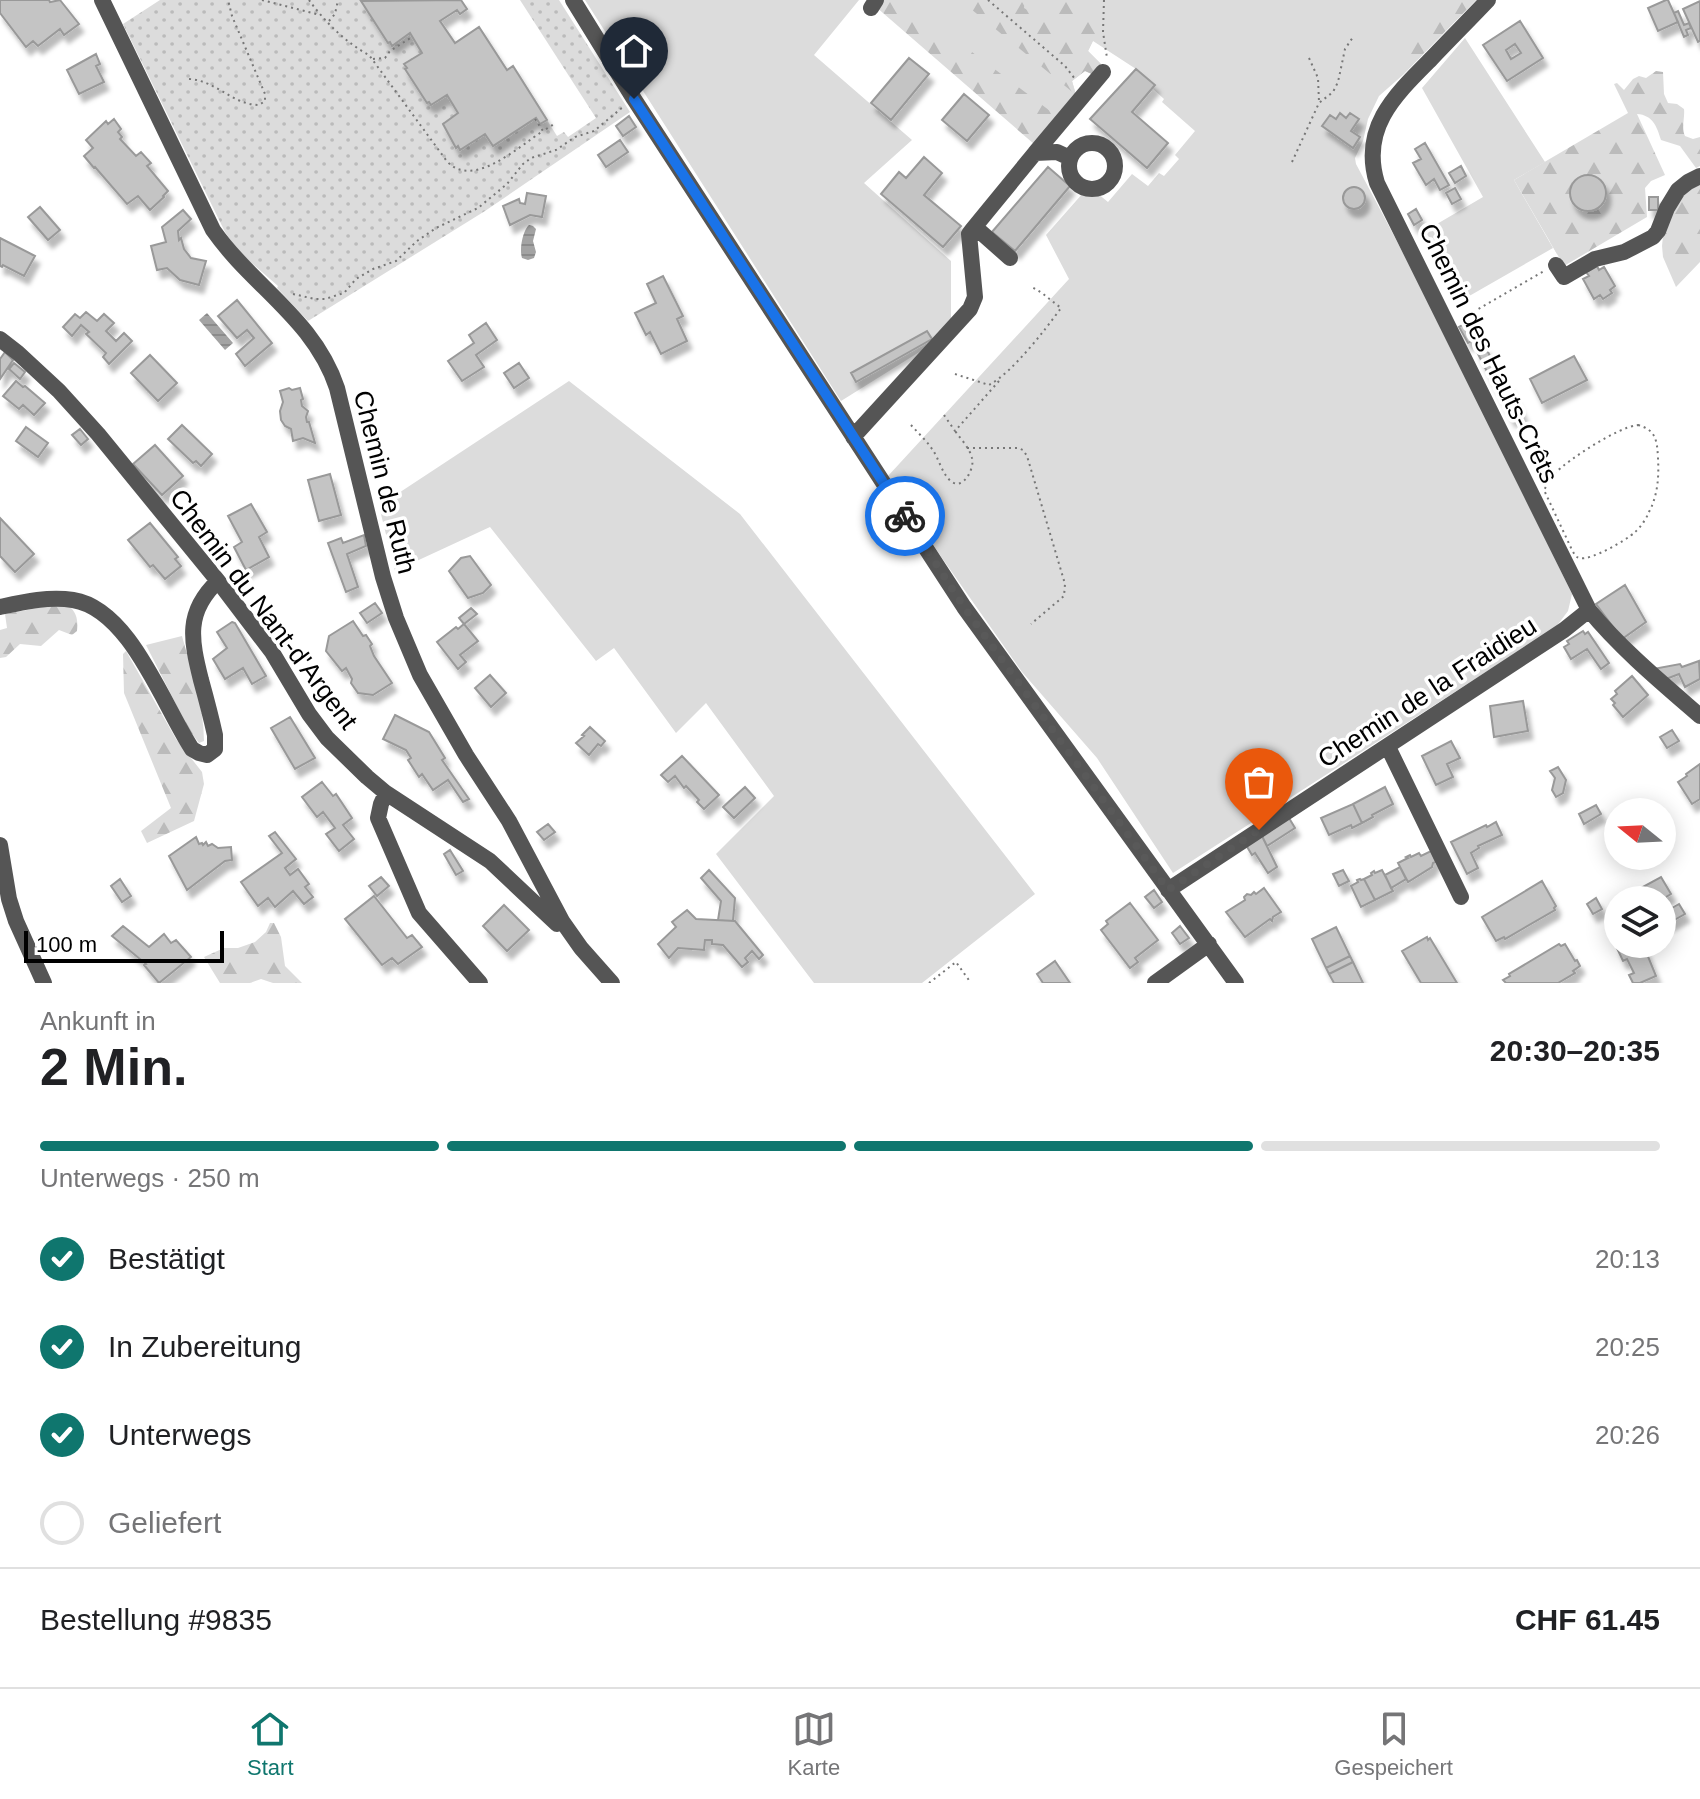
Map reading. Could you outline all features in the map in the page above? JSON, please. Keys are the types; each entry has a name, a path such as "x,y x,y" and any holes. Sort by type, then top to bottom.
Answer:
{"street":[{"name":"Chemin de Ruth","path":"102,0 213,230 225,248 297,319 330,367 383,577 420,675 448,726 499,805 549,898 581,948 612,983"},
{"path":"573,0 964,607 1236,983"},
{"name":"Chemin des Hauts-Crêts","path":"1488,0 1395,98 1380,122 1371,153 1377,183 1589,610 1600,624 1700,716"},
{"path":"853,437 970,309 975,297 969,234 1103,72"},
{"path":"1035,153 1060,152 1070,158"},
{"path":"1556,265 1564,277 1595,259 1624,252 1653,237 1673,198 1688,182 1700,176"},
{"path":"975,227 1010,258"},
{"name":"Chemin du Nant-d'Argent","path":"0,339 59,391 98,434 272,652 320,729 386,793 490,861 581,948"},
{"path":"0,607 44,599 71,599 109,618 131,643 192,749 207,755 215,749 216,741 194,651 193,634 200,601 218,581"},
{"name":"Chemin de la Fraidieu","path":"1168,890 1564,630 1589,610"},
{"path":"1388,747 1461,897"},
{"path":"386,793 378,818 415,906 480,983"},
{"path":"0,845 16,921 44,983"},
{"path":"1155,983 1209,944"}],"path":[{"path":"189,79 205,81 248,104 259,105 265,101 265,94 228,0"},
{"path":"262,0 321,15"},
{"path":"309,0 352,45 372,59 454,169 471,172 487,167 554,124"},
{"path":"328,22 335,14 338,0"},
{"path":"988,0 1065,66 1085,93"},
{"path":"1103,72 1107,57 1103,32 1104,0"},
{"path":"372,59 385,58 390,51 412,37"},
{"path":"1319,103 1336,87 1345,49 1353,37"},
{"path":"1292,162 1319,103 1318,78 1309,58"},
{"path":"288,293 315,299 344,293 356,279 396,261 427,234 478,208 507,184 531,158 556,150 575,137 598,129 634,99"},
{"path":"535,119 543,131"},
{"path":"1448,326 1556,265"},
{"path":"955,431 1061,308 1030,286"},
{"path":"955,374 984,385 1002,377"},
{"path":"911,425 932,449 952,482 961,482 974,463 972,455 944,415"},
{"path":"1638,425 1654,434 1659,468 1651,509 1635,533 1594,556 1582,559 1575,556 1544,490 1561,468 1621,430 1638,425"},
{"path":"967,448 1018,448 1027,456 1065,584 1064,596 1031,624"},
{"path":"929,983 956,962 971,983"}],"green space":[{"path":"160,0 362,0 393,45 410,34 422,53 405,64 405,69 431,105 447,95 458,113 443,125 460,150 485,134 493,146 536,118 540,124 547,120 557,136 564,132 568,137 596,118 520,0 559,0 630,112 485,211 308,321 278,286 238,251 225,232 123,24"},
{"path":"585,0 859,0 814,55 912,140 864,183 951,261 951,320 929,346 841,401"},
{"path":"868,0 1476,0 1379,96 1355,158 1572,594 1568,611 1556,627 1173,873 1097,758 1022,672 888,476 1069,279 1046,235 1083,193 1097,193 1108,202 1132,174 1148,186 1159,173 1164,176 1179,159 1175,155 1195,131 1162,102 1164,99 1136,69 1093,41 1088,51 1101,64 1094,75 1085,71 1072,81 1076,95 1058,117"},
{"path":"868,0 903,0 1058,117 1034,144"},
{"path":"960,0 1025,0 1024,8 1040,17 1044,0 1094,0 1100,26 1088,51 1101,64 1094,75 1085,71 1072,81 1076,95"},
{"path":"1439,0 1476,0 1410,67 1400,52 1402,46 1424,26"},
{"path":"1465,38 1545,162 1514,180 1553,248 1464,299 1425,231 1483,197 1422,88"},
{"path":"1656,71 1663,72 1664,94 1668,103 1684,109 1685,136 1693,139 1700,137 1700,166 1696,168 1680,146 1661,140 1651,119 1637,114 1665,175 1651,181 1645,188 1647,217 1564,266 1514,180 1628,113 1614,84 1617,83 1624,90 1633,79 1639,76 1646,78"},
{"path":"1700,181 1700,262 1676,287 1663,257 1663,236 1676,198"},
{"path":"569,381 740,514 1035,894 922,983 814,983 716,854 774,796 706,703 676,733 614,648 596,661 490,527 395,571 379,506"},
{"path":"49,606 69,606 76,617 77,631 72,635 59,630 41,646 20,644 6,657 0,658 0,630 7,628 5,614"},
{"path":"182,636 202,714 204,741 199,743 189,730 146,645"},
{"path":"126,651 176,739 202,772 204,784 194,821 147,843 141,831 171,808 124,693 123,654"},
{"path":"270,923 274,923 281,937 285,966 302,983 273,983 261,979 250,983 220,983 204,957 224,948 238,948 255,942 266,932"}],"shaded area":[{"path":"529,225 536,229 533,241 536,252 534,258 528,260 522,258 521,250 523,235"},
{"path":"207,313 233,343 225,350 199,320"}],"building":[{"path":"0,0 60,0 79,24 64,35 60,29 38,46 33,41 26,47 0,13"},
{"path":"461,0 467,9 460,14 457,10 440,21 455,43 479,27 507,70 513,66 547,120 540,124 536,118 493,146 485,134 460,150 443,124 458,113 447,95 431,105 427,103 405,69 404,64 422,53 410,33 392,46 361,1"},
{"path":"1666,0 1678,22 1658,31 1648,8"},
{"path":"1700,1 1700,41 1698,42 1683,9"},
{"path":"1678,11 1684,25 1689,23 1691,28 1686,30 1688,35 1684,37 1674,13"},
{"path":"1520,21 1543,58 1507,81 1483,45","holes":["1515,44 1521,53 1511,59 1506,50"]},
{"path":"96,54 100,64 96,66 104,82 79,94 67,70"},
{"path":"909,58 929,74 891,120 871,103"},
{"path":"1136,69 1155,85 1132,112 1168,143 1147,168 1090,119"},
{"path":"964,94 989,115 967,141 942,120"},
{"path":"1340,113 1346,118 1350,113 1359,119 1351,131 1360,137 1353,148 1322,126 1330,115 1336,119"},
{"path":"629,116 636,127 623,136 616,126"},
{"path":"114,119 121,129 118,132 122,137 120,139 136,156 141,152 151,163 147,166 168,191 150,210 138,196 127,204 84,156 93,148 86,140 106,121 108,124"},
{"path":"620,140 628,152 606,167 598,155"},
{"path":"1425,143 1449,185 1440,190 1434,179 1426,185 1413,163 1421,159 1415,149"},
{"path":"924,157 942,173 924,195 961,226 943,247 881,194 899,172 906,178"},
{"path":"1461,166 1466,176 1455,183 1449,173"},
{"path":"1048,167 1070,186 1015,251 992,232"},
{"path":"1588,175 1601,180 1606,193 1601,206 1588,211 1575,206 1570,193 1575,180"},
{"path":"1354,187 1362,190 1365,198 1362,206 1354,209 1346,206 1343,198 1346,190"},
{"path":"1455,188 1461,199 1452,204 1446,193"},
{"path":"527,193 546,196 542,217 530,215 510,225 503,206 519,199 520,203 525,204"},
{"path":"1649,197 1658,197 1658,210 1649,210"},
{"path":"40,207 60,230 48,240 28,217"},
{"path":"1416,209 1422,220 1414,225 1408,214"},
{"path":"183,210 191,219 178,231 179,240 181,238 191,258 206,261 199,285 180,280 167,268 157,270 151,246 166,242 162,227"},
{"path":"0,238 35,256 24,276 0,266"},
{"path":"1597,266 1599,270 1604,267 1615,286 1610,290 1612,293 1603,299 1600,295 1594,299 1583,279 1589,276 1586,272"},
{"path":"663,276 683,316 677,319 687,341 661,354 650,332 646,335 635,313 656,303 647,284"},
{"path":"237,300 272,343 245,366 236,354 254,338 247,330 237,338 218,316"},
{"path":"86,312 97,321 104,314 114,323 106,331 116,341 124,333 132,341 109,364 103,357 106,353 81,325 72,336 63,327 75,314 80,318"},
{"path":"1468,322 1477,338 1468,343 1459,327"},
{"path":"486,323 497,340 476,355 484,367 462,381 448,361 474,343 469,335"},
{"path":"927,331 932,339 856,382 851,373"},
{"path":"1485,346 1523,414 1511,419 1476,350"},
{"path":"5,352 13,360 0,379 0,359"},
{"path":"150,355 177,383 158,401 131,373"},
{"path":"1574,356 1587,380 1542,403 1530,379"},
{"path":"14,363 25,372 20,379 9,369"},
{"path":"519,363 529,378 514,388 504,373"},
{"path":"16,381 45,403 34,415 23,405 19,409 3,396"},
{"path":"300,388 302,406 308,411 307,422 315,443 303,438 293,441 291,429 281,420 283,402 280,391"},
{"path":"182,425 212,454 201,466 196,461 193,463 168,439"},
{"path":"26,427 48,443 38,457 16,441"},
{"path":"80,429 88,439 81,445 72,435"},
{"path":"155,445 183,476 162,495 133,464"},
{"path":"330,474 341,515 319,521 308,480"},
{"path":"251,504 267,532 259,537 269,557 246,570 234,547 242,542 228,516"},
{"path":"0,518 34,554 15,572 0,556"},
{"path":"150,523 178,557 175,559 181,566 165,579 153,565 150,567 128,540"},
{"path":"364,535 366,546 347,554 358,587 346,592 328,543 341,538 343,543"},
{"path":"470,556 491,585 483,593 468,598 449,571 461,558"},
{"path":"1625,585 1646,622 1622,639 1596,604"},
{"path":"375,603 382,613 367,623 360,613"},
{"path":"471,608 477,614 464,624 459,618"},
{"path":"353,621 372,644 374,656 392,683 373,695 358,693 346,668 342,671 326,651 329,636"},
{"path":"232,622 266,676 252,684 243,668 225,679 213,659 227,648 217,632"},
{"path":"464,624 478,641 460,655 466,662 458,669 437,642"},
{"path":"1583,631 1585,634 1588,632 1609,663 1601,669 1587,649 1571,659 1564,647 1569,644 1567,641"},
{"path":"1699,661 1700,679 1685,687 1679,674 1666,679 1653,669 1680,664 1682,667"},
{"path":"490,675 506,693 491,707 475,688"},
{"path":"1632,676 1648,695 1623,717 1611,699 1617,694 1615,691"},
{"path":"1523,701 1528,731 1494,737 1490,706"},
{"path":"395,715 429,732 445,758 442,760 469,799 463,802 448,780 433,790 422,774 419,777 408,760 411,758 406,750 383,739"},
{"path":"290,717 315,758 295,769 271,728"},
{"path":"590,727 605,741 589,755 576,743"},
{"path":"1672,730 1679,741 1667,748 1660,737"},
{"path":"1451,741 1460,758 1447,764 1453,777 1436,785 1422,756"},
{"path":"682,756 719,795 704,809 675,776 668,782 661,775"},
{"path":"1700,764 1700,799 1692,804 1678,782"},
{"path":"1558,767 1566,780 1563,793 1556,797 1552,790 1555,778 1550,771"},
{"path":"322,782 333,796 336,794 352,818 343,825 354,839 339,851 326,834 335,828 323,812 317,817 302,797"},
{"path":"745,787 755,798 734,818 723,807"},
{"path":"1385,787 1393,804 1362,823 1353,804"},
{"path":"1353,804 1362,823 1329,835 1321,818"},
{"path":"1596,805 1601,814 1584,824 1579,814"},
{"path":"1289,818 1295,828 1267,846 1261,834"},
{"path":"1496,822 1502,835 1478,846 1471,853 1478,868 1467,874 1451,842"},
{"path":"548,824 555,832 544,840 537,832"},
{"path":"275,832 296,859 285,868 290,875 298,869 309,884 305,887 313,897 304,904 293,891 275,907 268,898 258,906 241,882 282,853 269,836"},
{"path":"1261,834 1277,867 1268,873 1246,845"},
{"path":"196,837 199,844 206,842 208,846 212,844 218,848 231,847 232,860 225,861 187,890 169,856"},
{"path":"450,850 463,871 456,875 444,854"},
{"path":"1431,851 1436,862 1408,882 1398,863 1410,855 1419,853 1421,856"},
{"path":"1400,867 1406,879 1391,888 1385,875"},
{"path":"709,870 735,898 733,921 718,920 721,901 701,878"},
{"path":"1343,870 1349,881 1339,886 1333,874"},
{"path":"1382,870 1393,891 1375,900 1364,879 1374,871"},
{"path":"381,877 389,886 377,896 369,886"},
{"path":"1661,877 1666,886 1645,886"},
{"path":"120,879 131,896 122,902 111,886"},
{"path":"1364,879 1375,900 1361,907 1351,886"},
{"path":"1542,881 1556,906 1555,910 1505,939 1496,941 1482,917"},
{"path":"1264,888 1281,912 1245,937 1226,912 1245,900 1247,894 1256,894"},
{"path":"1154,890 1162,902 1154,908 1145,897"},
{"path":"374,896 407,938 412,935 422,947 398,964 392,958 382,965 345,919"},
{"path":"1596,898 1602,909 1593,914 1587,904"},
{"path":"1130,903 1158,940 1135,958 1138,962 1130,968 1101,930 1108,924 1106,921"},
{"path":"1679,904 1685,914 1676,919 1676,906"},
{"path":"504,905 529,930 507,951 483,926"},
{"path":"687,910 696,919 735,921 763,955 759,959 752,951 745,958 748,962 742,967 723,945 705,940 704,950 678,948 669,958 658,944 676,927 672,922"},
{"path":"123,926 149,947 164,934 171,943 176,940 191,957 159,983 146,964 112,936"},
{"path":"1180,926 1189,938 1180,944 1172,933"},
{"path":"1336,927 1350,956 1326,968 1312,939"},
{"path":"1427,937 1457,983 1421,983 1402,951"},
{"path":"1559,944 1565,944 1577,960 1580,966 1573,971 1575,973 1558,983 1506,983 1503,980 1509,974"},
{"path":"1350,956 1353,962 1329,974 1326,968"},
{"path":"1622,958 1649,958 1656,976 1633,983 1629,975 1634,973 1627,959 1623,961"},
{"path":"1055,961 1070,983 1043,983 1037,974"},
{"path":"1353,962 1363,983 1334,983 1329,974"}],"way so far":[{"path":"905,516 964,607 1168,890 1259,830"}],"route":[{"path":"634,99 905,516"}]}
